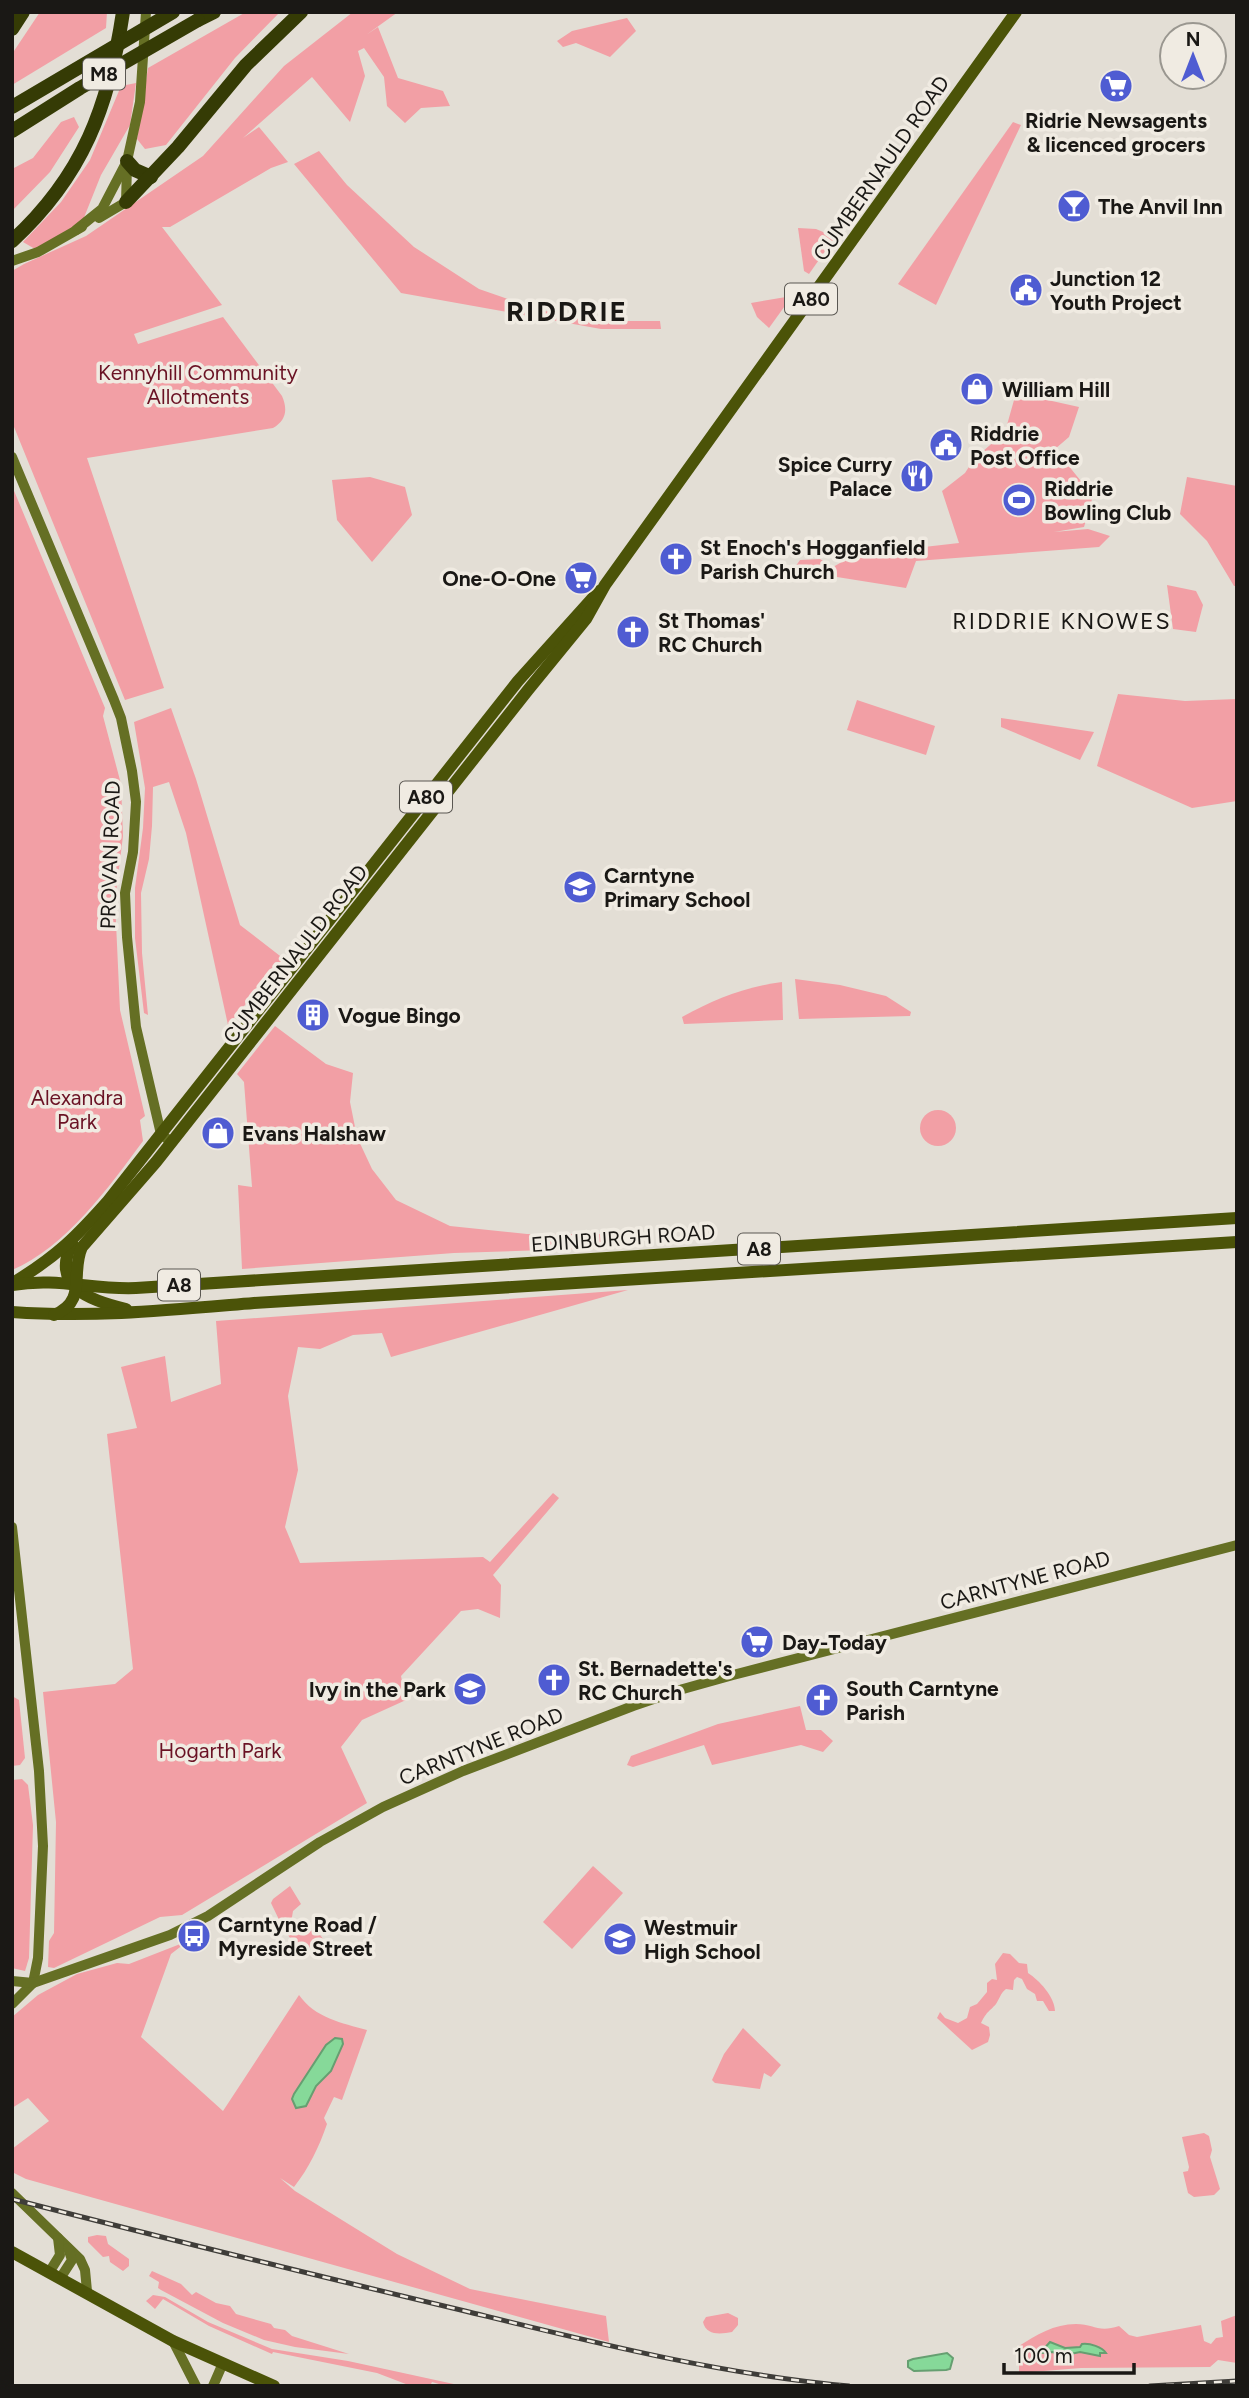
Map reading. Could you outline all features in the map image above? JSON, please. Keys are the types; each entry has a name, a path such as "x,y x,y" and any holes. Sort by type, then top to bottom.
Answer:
{"highway":[{"path":"12,29 23,12"},
{"path":"12,241 53,196 80,156 100,114 108,89 123,12"},
{"name":"M8","path":"12,107 173,12"},
{"name":"M8","path":"12,131 80,88 214,12"},
{"path":"126,202 151,177 246,65 301,12"},
{"path":"127,162 135,170 151,177"}],"main road":[{"name":"CUMBERNAULD ROAD","path":"75,1286 82,1247 166,1138 233,1043 524,673 605,585 1016,12"},
{"name":"CUMBERNAULD ROAD","path":"73,1240 235,1060 577,631 594,609 605,585"},
{"name":"EDINBURGH ROAD","path":"12,1284 47,1280 75,1286 114,1289 1237,1218"},
{"name":"A80","path":"12,1284 73,1240"},
{"path":"54,1315 70,1304 75,1286 66,1260 73,1240"},
{"name":"EDINBURGH ROAD","path":"54,1315 140,1313 254,1303 1237,1242"},
{"path":"75,1286 101,1303 140,1313"},
{"name":"A8","path":"12,1312 54,1315"},
{"path":"12,2252 87,2291 173,2341 274,2386"}],"street":[{"path":"12,261 38,253 126,202 127,162 140,102 146,12"},
{"path":"76,230 102,209 127,162"},
{"name":"PROVAN ROAD","path":"12,457 114,700 130,758 136,802 134,852 125,893 127,937 136,1027 166,1138"},
{"path":"12,1527 43,1828 38,1958 33,1983 12,2004"},
{"name":"CARNTYNE ROAD","path":"12,1981 33,1983 170,1935 208,1916 320,1842 383,1807 463,1771 633,1706 733,1675 1237,1545"},
{"path":"12,2193 84,2266 87,2291"},
{"path":"55,2274 60,2255 58,2238"},
{"path":"55,2274 72,2260 68,2248"},
{"path":"173,2341 196,2386"},
{"path":"213,2386 223,2363"}],"green space":[{"path":"40,12 107,12 106,28 12,85 12,54"},
{"path":"246,12 280,12 235,58 166,145 145,149 137,139 148,68"},
{"name":"Kennyhill Community Allotments","path":"353,12 398,12 366,35 378,27 398,78 443,91 450,106 421,108 405,123 387,106 384,77 364,48 358,51 365,76 350,122 312,77 243,138 259,127 288,162 271,168 170,227 162,227 222,305 134,334 138,344 223,317 282,396 285,410 281,422 273,428 87,458 164,688 125,700 12,422 12,271 86,236 203,156 284,66"},
{"path":"627,18 636,31 610,57 576,43 563,47 557,41 572,31"},
{"path":"136,83 130,125 101,175 81,225 35,249 23,242 61,202 90,160 121,86"},
{"path":"74,117 79,127 50,172 12,211 12,169 33,158 61,122"},
{"path":"1013,122 1021,125 936,305 898,284"},
{"path":"319,151 347,185 414,247 479,289 540,310 597,321 660,321 661,329 601,329 401,293 294,164"},
{"path":"798,228 816,229 835,237 809,274 804,271"},
{"path":"792,296 769,328 757,317 751,303"},
{"path":"1016,393 1079,407 1069,437 1055,449 1093,496 1084,527 1054,532 1088,529 1110,536 1099,547 916,561 906,588 793,570 800,560 820,559 833,567 854,555 959,543 942,491 965,473 974,459 1005,432"},
{"path":"370,477 405,487 412,515 372,562 337,520 332,480"},
{"path":"1187,477 1237,486 1237,586 1234,586 1207,541 1180,514"},
{"name":"Alexandra Park","path":"12,486 105,708 103,716 121,784 123,836 115,901 120,1010 145,1116 140,1120 143,1141 101,1196 50,1247 12,1270"},
{"path":"1167,585 1196,591 1203,605 1196,632 1173,629"},
{"path":"1118,694 1185,701 1237,699 1237,801 1192,808 1097,766"},
{"path":"857,700 935,726 926,755 847,730"},
{"path":"171,708 196,779 240,925 284,959 228,1025 186,833 169,782 153,787 149,859 141,893 142,953 148,1015 144,1013 135,938 135,888 145,788 134,722"},
{"path":"1001,718 1094,732 1080,760 1001,727"},
{"path":"795,979 840,985 886,996 911,1012 910,1016 799,1019"},
{"path":"782,982 783,1020 684,1024 682,1017 718,999"},
{"path":"275,1026 326,1064 353,1073 350,1102 357,1137 372,1169 396,1200 450,1226 527,1234 605,1234 613,1240 606,1248 454,1253 242,1269 238,1185 252,1187 244,1082 237,1074"},
{"path":"938,1110 951,1115 956,1128 951,1141 938,1146 925,1141 920,1128 925,1115"},
{"name":"Hogarth Park","path":"628,1290 391,1357 382,1333 353,1335 320,1349 298,1347 288,1396 298,1470 285,1527 300,1563 483,1557 490,1562 553,1493 559,1498 493,1575 501,1585 500,1618 478,1609 461,1611 401,1676 406,1700 362,1720 341,1747 367,1803 182,1915 160,1917 54,1968 48,1967 49,1941 54,1933 56,1822 43,1692 115,1684 133,1669 107,1434 137,1428 121,1367 165,1356 171,1402 221,1384 216,1321"},
{"path":"12,1696 19,1700 25,1758 20,1765 12,1766"},
{"path":"800,1706 806,1730 821,1730 833,1741 823,1752 801,1745 712,1765 704,1745 633,1767 627,1765 631,1756 718,1724"},
{"path":"22,1779 28,1785 33,1825 29,1958 25,1971 12,1968 12,1780"},
{"path":"593,1866 623,1893 572,1949 543,1922"},
{"path":"290,1886 301,1904 293,1911 291,1923 283,1928 271,1903"},
{"path":"294,1927 302,1932 316,1930 324,1940 299,1950 285,1931"},
{"path":"188,1941 171,1954 141,2037 223,2111 299,1995 305,2003 321,2014 367,2030 342,2100 334,2097 324,2118 327,2124 309,2165 294,2187 280,2178 295,2191 397,2254 470,2289 606,2316 609,2342 26,2179 12,2172 12,2149 49,2121 28,2098 12,2108 12,2017 38,1995 77,1974 117,1963 129,1964"},
{"path":"1003,1953 1010,1954 1019,1963 1027,1964 1028,1973 1046,1989 1055,2011 1049,2011 1043,2001 1037,2001 1035,1994 1017,1977 1013,1990 1004,1991 981,2023 989,2027 988,2042 972,2050 937,2018 940,2012 945,2018 958,2023 967,2018 970,2007 977,2004 987,1992 987,1983 992,1979 997,1980 995,1964"},
{"path":"743,2028 781,2065 771,2077 764,2073 760,2089 715,2083 712,2080 724,2054"},
{"path":"1204,2133 1209,2136 1212,2150 1210,2157 1220,2189 1214,2195 1194,2197 1188,2193 1183,2172 1188,2171 1189,2167 1182,2137"},
{"path":"106,2236 108,2244 129,2259 129,2266 123,2271 110,2262 109,2256 103,2257 88,2242 88,2237"},
{"path":"152,2271 181,2284 192,2295 196,2292 216,2303 230,2306 236,2314 271,2324 292,2336 349,2354 264,2340 223,2323 158,2288 159,2282 149,2276"},
{"path":"153,2295 165,2297 208,2322 272,2349 348,2361 463,2386 446,2386 432,2382 430,2386 411,2386 377,2373 273,2352 272,2354 209,2326 163,2299 155,2309 146,2301"},
{"path":"728,2313 738,2318 738,2325 732,2332 714,2333 707,2330 703,2322 706,2317"},
{"path":"1237,2315 1237,2363 1218,2360 1210,2367 1081,2368 1019,2373 1019,2346 1060,2326 1076,2324 1106,2329 1119,2326 1129,2335 1137,2337 1201,2325 1204,2341 1211,2344 1216,2338 1223,2337 1221,2321"}],"shaded area":[{"path":"335,2038 342,2039 343,2044 331,2071 316,2086 306,2106 296,2108 292,2099 294,2094 326,2045"},
{"path":"1050,2342 1065,2348 1092,2345 1106,2353 1100,2353 1100,2356 1080,2352 1061,2356 1053,2352 1040,2353"},
{"path":"947,2353 953,2358 950,2369 914,2371 908,2367 908,2361 913,2359"}],"railway":[{"path":"12,2199 608,2345 752,2374 849,2386"},
{"path":"1150,2386 1237,2381"}],"place":[{"name":"Ridrie Newsagents & licenced grocers","path":"1116,86"},
{"name":"The Anvil Inn","path":"1074,206"},
{"name":"Junction 12 Youth Project","path":"1026,290"},
{"name":"William Hill","path":"977,389"},
{"name":"Riddrie Post Office","path":"946,445"},
{"name":"Spice Curry Palace","path":"917,476"},
{"name":"Riddrie Bowling Club","path":"1019,500"},
{"name":"St Enoch's Hogganfield Parish Church","path":"676,559"},
{"name":"One-O-One","path":"581,578"},
{"name":"St Thomas' RC Church","path":"633,632"},
{"name":"Carntyne Primary School","path":"580,887"},
{"name":"Vogue Bingo","path":"313,1015"},
{"name":"Evans Halshaw","path":"218,1133"},
{"name":"Day-Today","path":"757,1642"},
{"name":"St. Bernadette's RC Church","path":"554,1680"},
{"name":"Ivy in the Park","path":"470,1689"},
{"name":"South Carntyne Parish","path":"822,1700"},
{"name":"Carntyne Road / Myreside Street","path":"194,1936"},
{"name":"Westmuir High School","path":"620,1939"}],"district":[{"name":"RIDDRIE","path":"567,311"},
{"name":"RIDDRIE KNOWES","path":"1062,621"}]}
